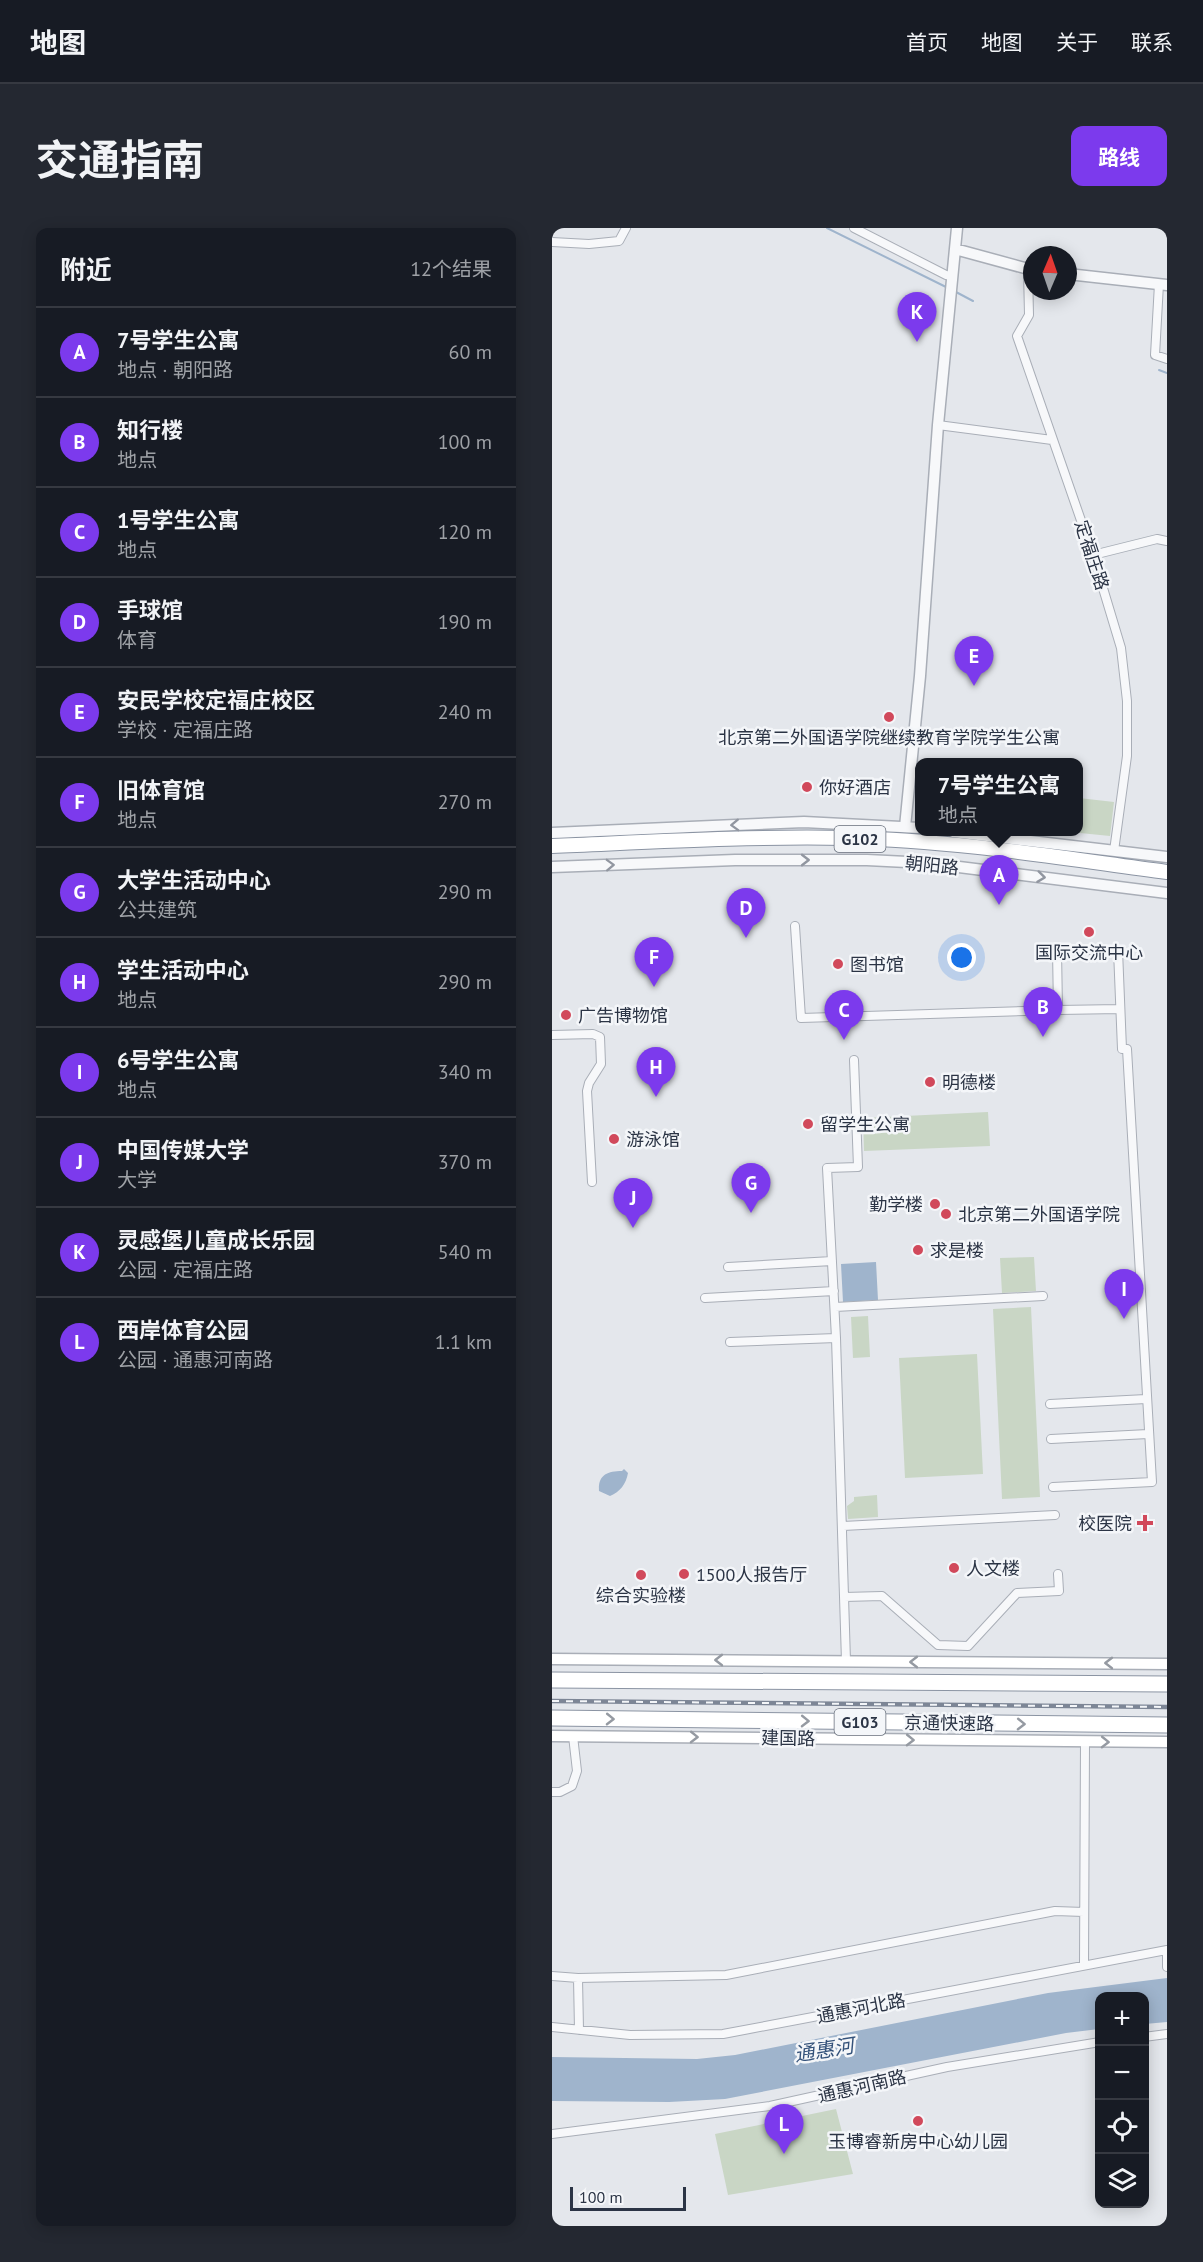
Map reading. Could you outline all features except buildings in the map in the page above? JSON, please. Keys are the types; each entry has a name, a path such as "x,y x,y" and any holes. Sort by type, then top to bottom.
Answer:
{"highway":[{"name":"朝阳路","path":"552,846 772,838 848,838 928,843 1167,872"},
{"name":"朝阳路","path":"552,854 771,846 848,846 928,850 1167,880"},
{"name":"G103","path":"552,1680 1167,1684"},
{"name":"京通快速路","path":"552,1718 1167,1725"}],"main road":[{"path":"552,1659 1167,1664"},
{"name":"建国路","path":"552,1736 1167,1742"}],"street":[{"path":"552,242 589,244 619,241 626,228"},
{"path":"854,228 952,280"},
{"path":"905,827 920,676 938,425 957,228"},
{"path":"955,249 1023,268"},
{"path":"1077,275 1163,284 1155,355 1167,359"},
{"name":"定福庄路","path":"1029,300 1029,315 1017,336 1093,555 1121,648 1127,701 1127,756 1114,851"},
{"path":"938,425 1052,440"},
{"path":"1093,555 1157,539 1167,540"},
{"name":"朝阳路","path":"552,832 804,822 915,828"},
{"name":"朝阳路","path":"993,836 1167,857"},
{"name":"朝阳路","path":"552,867 735,860 867,860 927,863 1167,893"},
{"path":"795,926 801,1018 1120,1009"},
{"path":"1053,1487 1152,1482 1127,1049 1122,1049 1118,950 1057,950 1058,1010"},
{"path":"552,1035 593,1034 600,1037 601,1064 589,1083 587,1091 592,1182"},
{"path":"846,1661 835,1307 826,1168 858,1167 854,1060"},
{"path":"728,1267 832,1261"},
{"path":"705,1298 834,1291"},
{"path":"835,1307 1043,1296"},
{"path":"730,1342 836,1338"},
{"path":"1050,1404 1146,1399"},
{"path":"1051,1439 1148,1434"},
{"path":"843,1526 1055,1515"},
{"path":"844,1597 882,1596 938,1645 968,1646 1017,1593 1059,1591 1058,1574"},
{"path":"552,1792 560,1792 572,1786 577,1771 573,1736"},
{"path":"1084,1742 1084,1965"},
{"path":"552,1976 578,1978 726,1975 1055,1911 1084,1912"},
{"name":"通惠河北路","path":"552,2027 630,2035 723,2034 1167,1950"},
{"path":"1167,1957 1167,1967"},
{"path":"578,1978 579,2030"},
{"path":"1149,2036 1167,2034"},
{"name":"通惠河南路","path":"552,2134 770,2106 947,2067 1095,2043"}],"green space":[{"path":"1083,798 1114,802 1110,836 1083,833"},
{"path":"988,1112 990,1146 864,1151 863,1118"},
{"path":"1034,1257 1036,1291 1002,1293 1000,1258"},
{"path":"1031,1307 1040,1497 1002,1499 993,1309"},
{"path":"868,1316 870,1357 853,1358 851,1317"},
{"path":"977,1354 983,1474 905,1478 899,1358"},
{"path":"877,1495 878,1517 848,1519 847,1506 854,1501 854,1497"},
{"path":"836,2109 853,2174 728,2195 715,2134"}],"water":[{"path":"876,1262 878,1300 843,1302 841,1264"},
{"path":"624,1469 628,1473 620,1490 610,1496 599,1491 600,1481 604,1475"},
{"name":"通惠河","path":"1167,1978 1167,2022 1149,2024 1149,1992 1095,1992 1095,2029 1066,2033 725,2099 669,2102 552,2101 552,2057 697,2059 735,2055 1048,1993"}],"waterway":[{"path":"827,228 948,288"},
{"path":"956,292 973,301"},
{"path":"1159,370 1167,373"}],"railway":[{"path":"552,1701 1167,1707"}],"place":[{"name":"灵感堡儿童成长乐园","path":"917,342"},
{"name":"安民学校定福庄校区","path":"974,686"},
{"name":"北京第二外国语学院继续教育学院学生公寓","path":"889,717"},
{"name":"你好酒店","path":"807,787"},
{"name":"7号学生公寓","path":"999,905"},
{"name":"国际交流中心","path":"1089,932"},
{"name":"手球馆","path":"746,938"},
{"name":"图书馆","path":"838,964"},
{"name":"旧体育馆","path":"654,987"},
{"name":"广告博物馆","path":"566,1015"},
{"name":"知行楼","path":"1043,1037"},
{"name":"1号学生公寓","path":"844,1040"},
{"name":"明德楼","path":"930,1082"},
{"name":"学生活动中心","path":"656,1097"},
{"name":"留学生公寓","path":"808,1124"},
{"name":"游泳馆","path":"614,1139"},
{"name":"勤学楼","path":"935,1204"},
{"name":"大学生活动中心","path":"751,1213"},
{"name":"北京第二外国语学院","path":"946,1214"},
{"name":"中国传媒大学","path":"633,1228"},
{"name":"求是楼","path":"918,1250"},
{"name":"6号学生公寓","path":"1124,1319"},
{"name":"校医院","path":"1145,1523"},
{"name":"人文楼","path":"954,1568"},
{"name":"1500人报告厅","path":"684,1574"},
{"name":"综合实验楼","path":"641,1575"},
{"name":"玉博睿新房中心幼儿园","path":"918,2121"},
{"name":"西岸体育公园","path":"784,2154"}]}
